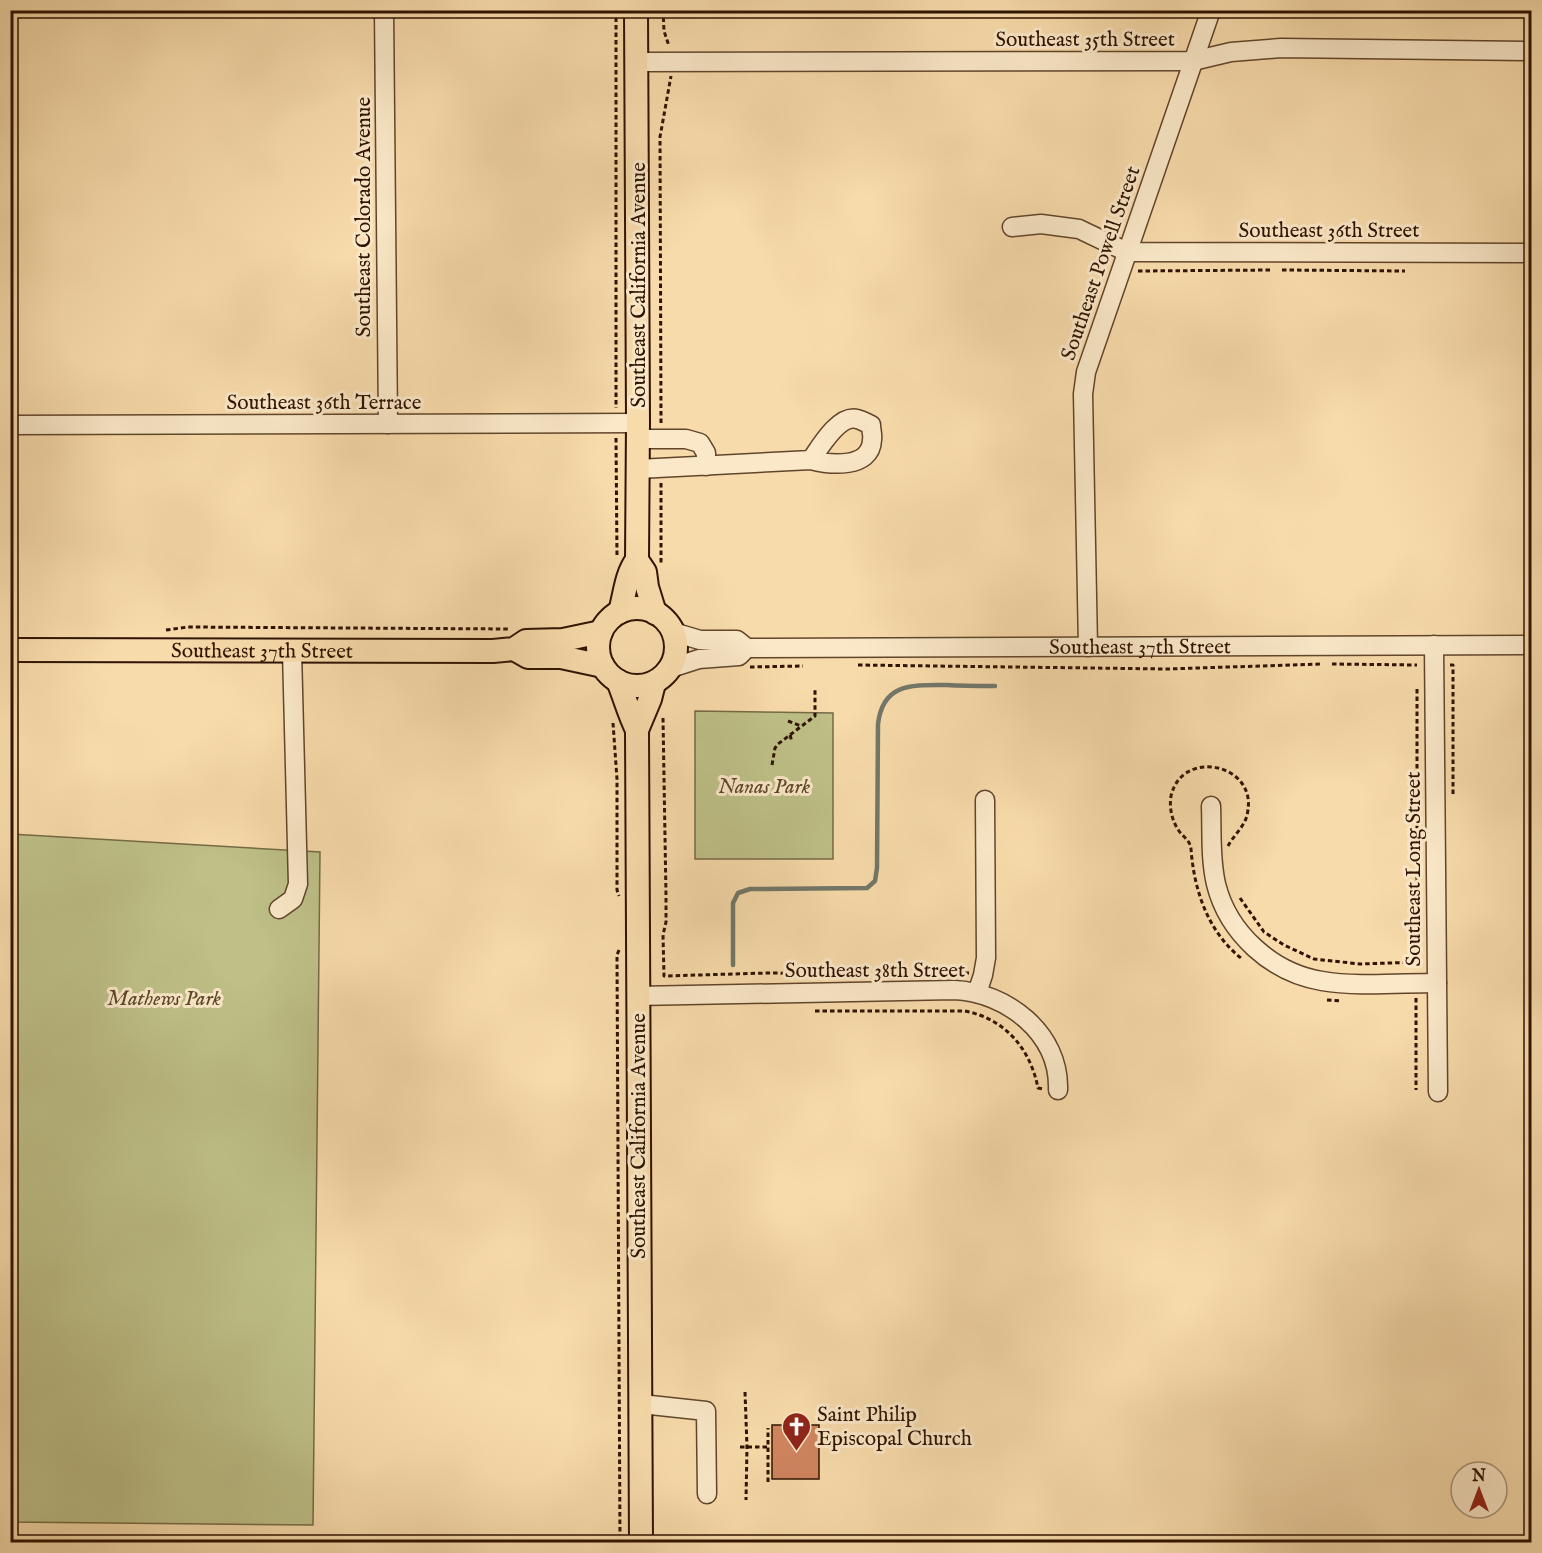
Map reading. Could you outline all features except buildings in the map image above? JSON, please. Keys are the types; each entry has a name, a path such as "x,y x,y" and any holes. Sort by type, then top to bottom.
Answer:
{"main road":[{"name":"Southeast California Avenue","path":"620,612 627,586 629,570 627,564 638,469 631,428 636,10"},
{"name":"Southeast California Avenue","path":"627,564 645,572 655,613"},
{"path":"632,609 644,609 655,613 666,621 673,632 676,644 675,656 663,675 636,686 610,674 599,655 598,644 601,632 612,617 632,609"},
{"name":"Southeast 37th Street","path":"10,650 482,651 517,639 526,641 563,640 601,632"},
{"name":"Southeast 37th Street","path":"517,639 528,657 561,657 610,674"},
{"name":"Southeast California Avenue","path":"610,674 625,698 627,711 637,730"},
{"name":"Southeast California Avenue","path":"641,1542 637,730 663,675"}],"street":[{"name":"Southeast Colorado Avenue","path":"384,10 388,424"},
{"name":"Southeast Powell Street","path":"1095,646 1083,394 1089,359 1211,10"},
{"name":"Southeast 35th Street","path":"636,62 1193,61 1231,52 1281,48 1532,51"},
{"path":"1012,227 1041,224 1079,229 1126,252"},
{"name":"Southeast 36th Street","path":"1126,252 1532,253"},
{"name":"Southeast 36th Terrace","path":"10,425 388,424 631,428 661,439 700,443 706,453 706,466"},
{"path":"638,469 811,460"},
{"name":"Southeast 37th Street","path":"673,632 700,640 737,640 747,648 1532,645"},
{"name":"Southeast Long Street","path":"1434,645 1438,1092"},
{"name":"Southeast 37th Street","path":"663,675 699,659 739,656 747,648"},
{"path":"279,909 292,899 298,884 292,651"},
{"path":"980,984 986,958 984,800"},
{"path":"1211,806 1212,863 1217,886 1226,911 1236,927 1262,955 1283,968 1323,981 1437,991"},
{"name":"Southeast 38th Street","path":"637,996 954,990 980,984 993,998 1008,1005 1034,1027 1052,1056 1057,1072 1058,1090"},
{"path":"640,1404 706,1411 707,1494"}],"path":[{"path":"616,10 631,428 627,564"},
{"path":"661,439 660,137 671,76 670,48 664,32 663,10"},
{"path":"1135,271 1413,270"},
{"path":"661,468 661,573"},
{"path":"161,631 188,627 517,639"},
{"path":"1095,646 1103,669"},
{"path":"849,665 1167,669 1329,664 1417,665"},
{"path":"741,667 813,665"},
{"path":"772,765 775,748 815,716 815,690"},
{"path":"612,714 617,779 617,890 620,900"},
{"path":"663,715 666,896 666,922 663,935 664,976 767,973 879,974"},
{"path":"788,721 801,726"},
{"path":"790,735 792,742"},
{"path":"1228,856 1227,845 1247,817 1246,790 1229,771 1217,767 1192,770 1180,776 1171,796 1171,816 1179,830 1190,842 1194,878 1208,918 1228,948 1243,960"},
{"path":"1237,894 1264,932 1284,945 1314,959 1360,964 1437,962"},
{"path":"620,948 617,955 620,1542"},
{"path":"911,973 961,971 980,984"},
{"path":"1416,999 1437,991"},
{"path":"1416,993 1416,1090"},
{"path":"1324,999 1345,1001"},
{"path":"806,1011 965,1011 978,1014 1002,1025 1023,1047 1035,1072 1038,1088 1058,1090"},
{"path":"745,1392 746,1500"},
{"path":"768,1428 768,1482"},
{"path":"740,1447 768,1447"}],"green space":[{"name":"Nanas Park","path":"695,711 833,713 833,859 695,859"},
{"name":"Mathews Park","path":"10,834 320,852 313,1525 11,1522"}],"waterway":[{"path":"733,965 733,903 738,893 750,889 867,888 875,881 878,724 886,700 893,693 912,686 995,686"}],"place":[{"name":"Saint Philip Episcopal Church","path":"796,1452"}]}
